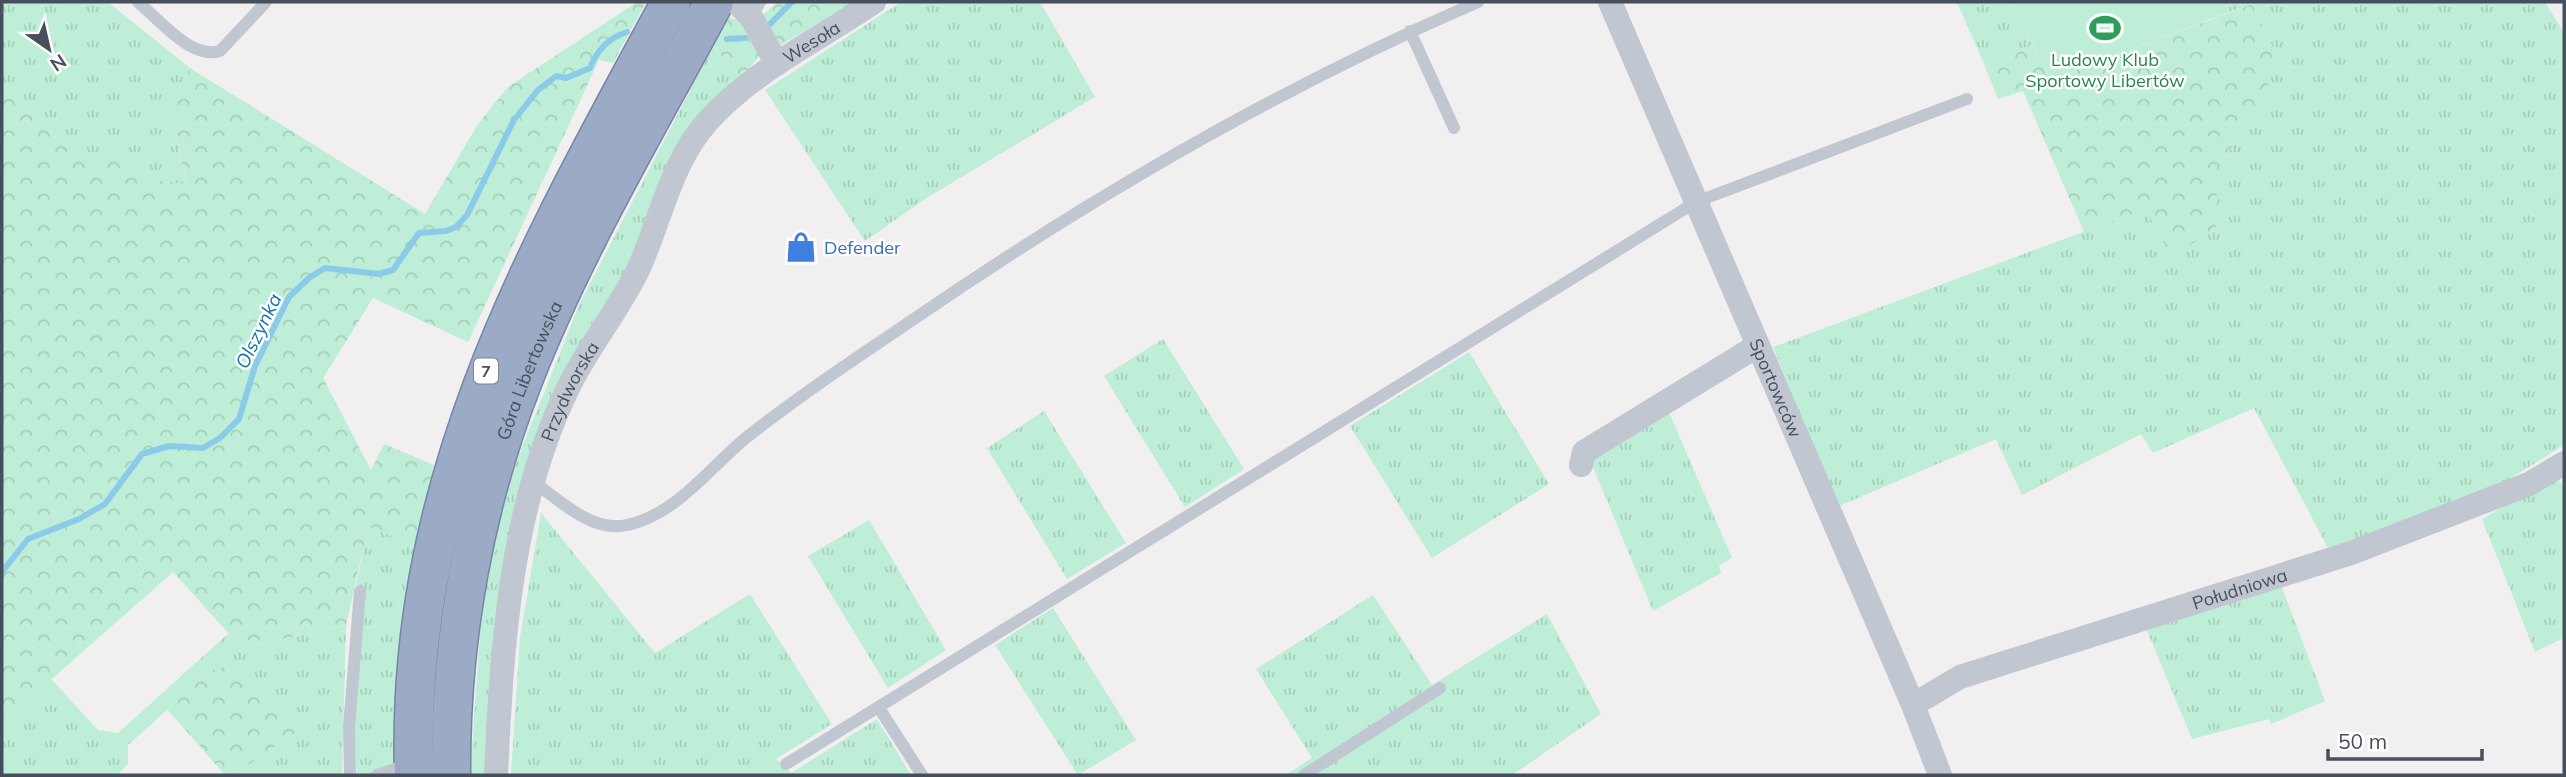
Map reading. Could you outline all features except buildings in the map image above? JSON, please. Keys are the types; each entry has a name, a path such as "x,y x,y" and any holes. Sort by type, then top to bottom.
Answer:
{"highway":[{"name":"Góra Libertowska","path":"414,769 416,687 427,591 440,524 464,433 494,353 535,259 671,2"},
{"name":"Góra Libertowska","path":"451,775 453,696 462,612 485,497 508,423 560,294 715,2"}],"street":[{"name":"Wesoła","path":"749,7 777,64 874,2"},
{"name":"Sportowców","path":"1610,2 1913,705 1940,775"},
{"name":"Przydworska","path":"496,775 502,650 522,525 547,438 567,390 637,270 692,143 719,110 777,64"},
{"path":"1581,465 1584,452 1758,346"},
{"name":"Południowa","path":"1913,705 1960,677 2351,553 2529,484 2564,463"}],"lane":[{"path":"138,2 196,50 210,54 220,51 266,2"},
{"path":"534,482 603,527 627,525 645,518 670,504 747,438 912,320 1066,219 1222,126 1410,31 1478,2"},
{"path":"1410,31 1454,128"},
{"path":"786,764 1696,202 1967,99"},
{"path":"350,775 349,727 360,592"},
{"path":"1304,775 1440,688"},
{"path":"879,708 922,775"},
{"path":"377,775 414,769"}],"green space":[{"path":"2,2 108,2 190,68 169,106 187,185 155,180 110,143 97,164 56,139 2,90"},
{"path":"637,2 646,2 613,63 599,60 468,342 373,298 323,378 371,470 384,444 434,465 417,545 368,527 346,625 242,648 173,572 2,723 2,90 56,139 96,163 110,143 155,180 187,184 169,106 190,68 425,214 478,124 508,87"},
{"path":"778,2 855,2 779,46 761,16"},
{"path":"901,2 1040,2 1095,97 925,199 865,241 765,90"},
{"path":"1957,2 2012,2 2033,45 1984,64"},
{"name":"Ludowy Klub Sportowy Libertów","path":"2012,2 2226,2 2229,12 2051,80"},
{"path":"2226,2 2545,2 2564,33 2564,445 2498,486 2329,550 2254,408 2153,453 2141,434 2022,495 1996,439 1837,507 1773,347 2145,209 2279,60 2252,4 2229,12"},
{"path":"2252,4 2279,60 2249,127 2217,165 2216,227 2172,258 2145,209 2084,232 2023,91 1998,99 1984,64 2033,45 2051,80"},
{"path":"729,18 745,26 760,55 741,78 713,46"},
{"path":"713,46 741,78 640,247 548,412 489,775 470,775 483,594 507,485 579,305"},
{"path":"1163,339 1244,469 1185,507 1104,376"},
{"path":"1469,352 1549,484 1432,558 1350,426"},
{"path":"1668,410 1732,558 1719,565 1721,573 1653,611 1590,460"},
{"path":"1044,411 1126,543 1067,579 987,448"},
{"path":"2556,476 2564,487 2564,638 2535,652 2482,519"},
{"path":"541,513 655,653 750,594 832,724 776,759 791,773 877,719 911,775 511,775 520,638"},
{"path":"869,520 946,650 888,688 808,556"},
{"path":"368,527 417,545 401,660 397,775 357,775 355,706 366,590 356,586"},
{"path":"2281,585 2325,701 2271,724 2269,719 2192,739 2146,628"},
{"path":"1373,595 1432,685 1547,614 1601,714 1512,775 1286,775 1312,758 1256,669"},
{"path":"1053,608 1136,740 1078,775 995,645"},
{"path":"346,625 342,775 233,775 295,733 210,671 128,745 128,764 117,775 2,775 2,723 51,679 98,730 118,733 229,633 242,648"},
{"path":"235,665 295,733 233,775 225,775 167,709 210,671"}],"waterway":[{"name":"Olszynka","path":"767,27 792,2"},
{"name":"Olszynka","path":"2,572 28,539 79,519 105,504 142,454 169,446 203,448 220,438 239,419 255,366 289,297 309,278 325,268 379,274 393,270 419,233 446,231 456,227 467,215 514,120 538,90 556,76 566,78 590,68 604,46 627,32"},
{"name":"Olszynka","path":"727,39 745,38"}],"place":[{"name":"Ludowy Klub Sportowy Libertów","path":"2105,28"},
{"name":"Defender","path":"801,247"}]}
